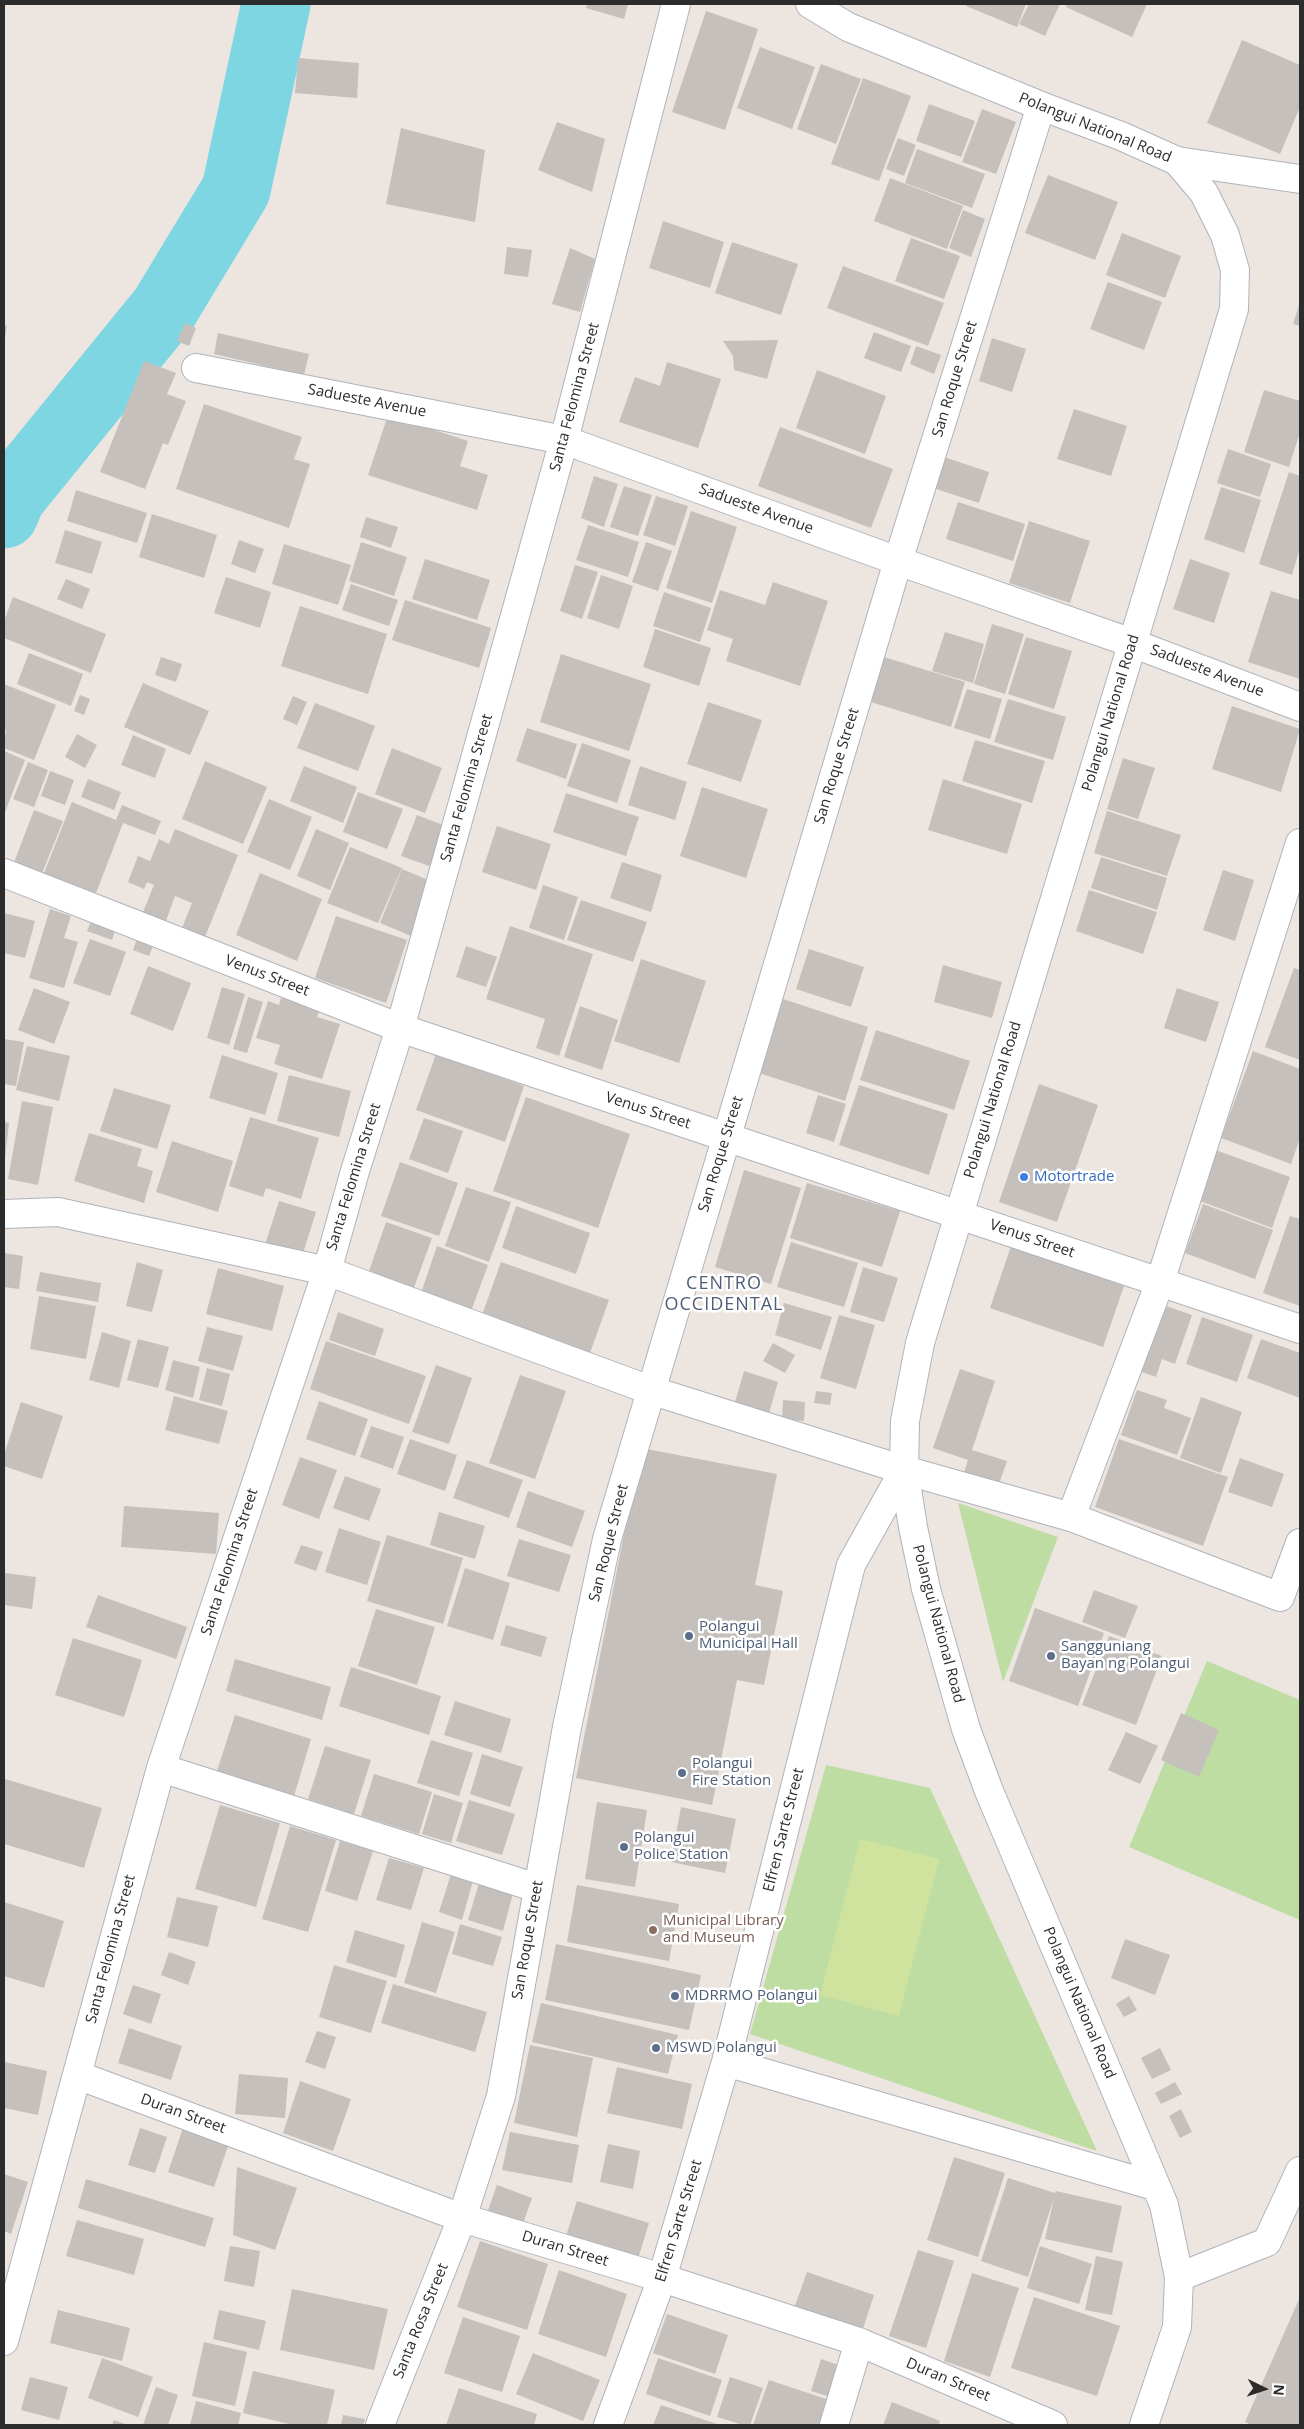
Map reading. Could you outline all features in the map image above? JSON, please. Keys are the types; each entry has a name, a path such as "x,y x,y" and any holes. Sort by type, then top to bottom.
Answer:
{"street":[{"name":"Santa Felomina Street","path":"4,2341 161,1768 327,1271 354,1171 400,1028 564,440 676,4"},
{"name":"Polangui National Road","path":"810,4 848,27 1041,106 1121,136 1177,161 1204,193 1225,235 1235,270 1234,309 958,1214 920,1343 905,1421 904,1470 926,1589 966,1729 990,1791 1164,2205 1180,2277 1177,2327 1150,2422"},
{"name":"San Roque Street","path":"462,2218 500,2096 537,1888 607,1539 898,561 1041,106"},
{"path":"1177,161 1300,179"},
{"name":"Sadueste Avenue","path":"196,368 564,440 898,561 1132,643 1300,707"},
{"path":"1071,1517 1160,1282 1300,843"},
{"name":"Venus Street","path":"4,872 400,1028 1300,1329"},
{"path":"4,1214 58,1212 327,1271 650,1390 904,1470 1071,1517 1280,1597 1300,1543"},
{"name":"Elfren Sarte Street","path":"608,2425 662,2278 726,2062 851,1565 904,1470"},
{"path":"161,1768 537,1888"},
{"path":"726,2062 1156,2186"},
{"name":"Duran Street","path":"77,2075 462,2218 662,2278 859,2342 1052,2425"},
{"path":"1180,2277 1267,2242 1300,2171"},
{"name":"Santa Rosa Street","path":"380,2425 462,2218"},
{"path":"834,2425 859,2342"}],"green space":[{"path":"958,1503 1058,1537 1003,1682"},
{"path":"1207,1661 1300,1700 1300,1920 1129,1847"},
{"path":"826,1765 930,1788 1097,2151 750,2034"},
{"path":"860,1839 939,1859 899,2016 820,1995"}],"building":[{"path":"587,4 628,4 624,19 586,8"},
{"path":"966,4 1026,4 1017,27 966,6"},
{"path":"1029,4 1060,4 1045,36 1019,24"},
{"path":"1067,4 1147,4 1132,37 1066,7"},
{"path":"706,11 758,29 725,130 672,112"},
{"path":"1242,40 1300,65 1300,107 1280,154 1207,123"},
{"path":"760,47 815,67 792,129 737,108"},
{"path":"298,58 359,63 357,98 295,93"},
{"path":"821,64 861,79 836,144 797,129"},
{"path":"863,78 911,96 879,181 831,164"},
{"path":"929,104 975,121 961,157 916,141"},
{"path":"982,109 1016,122 996,174 962,162"},
{"path":"557,122 605,139 592,192 538,170"},
{"path":"401,128 485,150 475,222 386,204"},
{"path":"898,138 916,145 904,176 886,169"},
{"path":"917,149 985,174 972,208 905,183"},
{"path":"1048,175 1118,202 1095,260 1025,233"},
{"path":"890,178 963,206 947,249 874,221"},
{"path":"963,210 985,219 971,257 949,248"},
{"path":"663,221 724,242 710,288 649,268"},
{"path":"1122,233 1181,256 1165,298 1106,275"},
{"path":"911,238 960,256 944,299 895,281"},
{"path":"732,242 798,264 781,315 715,293"},
{"path":"507,247 532,250 528,277 504,274"},
{"path":"570,248 595,259 580,312 552,304"},
{"path":"843,266 944,303 928,346 827,308"},
{"path":"1108,282 1162,302 1144,350 1090,329"},
{"path":"1300,302 1300,326 1293,324"},
{"path":"185,323 196,328 189,346 177,341"},
{"path":"4,325 7,326 5,337 4,337"},
{"path":"874,332 911,346 901,372 864,358"},
{"path":"218,333 309,354 304,375 214,354"},
{"path":"992,338 1026,349 1012,392 979,381"},
{"path":"778,340 767,379 734,370 733,356 723,341"},
{"path":"916,346 941,355 934,374 910,364"},
{"path":"144,361 176,373 167,394 186,401 168,445 163,443 145,489 100,472"},
{"path":"667,362 721,379 698,448 619,422 635,377 660,386"},
{"path":"817,370 886,396 865,454 796,428"},
{"path":"1264,390 1300,401 1300,432 1289,467 1244,452"},
{"path":"204,404 302,437 294,459 310,464 289,528 176,489"},
{"path":"1074,409 1127,426 1111,476 1057,459"},
{"path":"388,415 468,441 460,466 488,475 477,510 368,475"},
{"path":"780,427 893,469 871,528 758,486"},
{"path":"1228,449 1271,464 1260,497 1217,483"},
{"path":"944,457 989,472 979,503 933,488"},
{"path":"1289,472 1300,476 1300,548 1292,575 1259,564"},
{"path":"594,476 618,484 604,527 581,518"},
{"path":"624,486 652,495 638,536 610,527"},
{"path":"1221,487 1261,500 1244,553 1204,539"},
{"path":"76,490 147,513 137,543 67,521"},
{"path":"656,496 688,506 675,546 643,535"},
{"path":"958,502 1025,524 1013,561 946,539"},
{"path":"691,511 737,527 712,603 666,588"},
{"path":"152,514 217,535 204,578 139,557"},
{"path":"366,517 398,527 391,548 360,537"},
{"path":"1029,521 1090,541 1070,603 1009,583"},
{"path":"588,525 639,542 628,577 576,560"},
{"path":"65,530 102,542 92,574 55,563"},
{"path":"239,540 264,549 255,573 231,564"},
{"path":"361,542 407,557 394,596 349,581"},
{"path":"646,542 672,551 658,591 632,582"},
{"path":"284,544 351,565 338,605 272,584"},
{"path":"425,559 490,580 477,620 412,599"},
{"path":"1190,559 1230,573 1214,623 1173,609"},
{"path":"575,565 598,572 582,619 560,611"},
{"path":"601,575 633,586 619,629 587,618"},
{"path":"226,577 271,592 260,628 214,613"},
{"path":"66,579 90,589 82,609 57,599"},
{"path":"773,582 828,601 800,686 726,661 733,639 707,630 720,590 765,605"},
{"path":"351,584 398,600 389,626 342,610"},
{"path":"1271,591 1300,600 1300,679 1248,662"},
{"path":"664,592 711,608 700,642 653,626"},
{"path":"13,597 106,634 91,673 4,638 4,621"},
{"path":"405,600 491,628 479,668 392,640"},
{"path":"300,606 387,634 368,694 281,666"},
{"path":"992,624 1024,634 1005,694 974,684"},
{"path":"655,629 711,648 699,686 643,667"},
{"path":"945,632 984,644 973,683 932,671"},
{"path":"1026,637 1072,651 1054,709 1008,694"},
{"path":"29,653 83,674 71,706 17,684"},
{"path":"561,654 651,684 629,751 540,722"},
{"path":"161,657 182,664 176,682 155,675"},
{"path":"884,657 965,682 951,727 871,702"},
{"path":"143,683 209,711 190,755 124,727"},
{"path":"4,684 56,705 34,760 4,748 6,730 4,729"},
{"path":"967,689 1002,699 990,739 954,728"},
{"path":"80,695 90,699 84,715 74,711"},
{"path":"293,696 307,702 297,725 283,719"},
{"path":"1008,699 1066,717 1053,760 994,742"},
{"path":"708,702 762,720 741,782 687,764"},
{"path":"315,703 375,726 358,771 297,748"},
{"path":"1232,706 1300,729 1281,792 1212,769"},
{"path":"527,728 577,744 566,779 516,761"},
{"path":"77,734 97,745 85,768 65,757"},
{"path":"133,735 166,749 155,778 121,765"},
{"path":"975,740 1045,761 1032,803 962,781"},
{"path":"582,743 631,760 617,803 567,786"},
{"path":"392,748 442,768 425,813 375,794"},
{"path":"4,751 25,760 4,815"},
{"path":"1123,758 1155,768 1138,819 1107,809"},
{"path":"205,761 267,787 243,844 182,819"},
{"path":"28,762 48,770 34,807 13,799"},
{"path":"304,766 357,787 343,823 290,801"},
{"path":"640,766 687,782 675,820 628,805"},
{"path":"50,771 74,780 65,805 41,796"},
{"path":"88,779 121,792 114,810 81,797"},
{"path":"943,779 1022,804 1007,854 928,830"},
{"path":"702,787 768,809 746,878 680,856"},
{"path":"358,792 403,809 387,849 343,832"},
{"path":"566,793 639,817 626,856 553,832"},
{"path":"269,799 312,817 290,870 247,852"},
{"path":"72,802 116,820 122,805 161,821 155,835 123,823 96,893 44,873"},
{"path":"34,810 63,821 41,876 13,865"},
{"path":"1107,811 1181,835 1167,876 1094,853"},
{"path":"417,815 448,827 432,867 401,856"},
{"path":"497,826 551,844 536,890 482,872"},
{"path":"175,829 238,855 205,937 182,928 192,903 175,896 166,921 143,912 154,885 147,882 144,889 128,882 138,856 150,861 159,839 169,844"},
{"path":"316,829 349,843 330,890 297,876"},
{"path":"350,847 402,868 378,923 327,903"},
{"path":"1101,857 1167,878 1157,910 1091,888"},
{"path":"622,862 662,875 651,912 610,898"},
{"path":"402,869 433,882 411,936 380,923"},
{"path":"1223,870 1254,880 1235,941 1203,930"},
{"path":"260,873 322,899 297,961 236,935"},
{"path":"543,885 578,897 564,940 529,928"},
{"path":"1089,890 1157,912 1143,954 1076,931"},
{"path":"581,900 647,922 633,962 567,940"},
{"path":"50,909 71,916 64,938 78,942 64,988 29,978"},
{"path":"4,913 35,921 25,958 4,953"},
{"path":"336,916 407,940 386,1003 315,978"},
{"path":"92,919 116,927 112,940 87,931"},
{"path":"510,926 593,954 559,1056 536,1048 545,1019 486,999"},
{"path":"90,939 126,952 110,996 73,983"},
{"path":"137,939 153,946 149,956 133,950"},
{"path":"466,946 497,957 486,987 456,977"},
{"path":"809,949 864,967 851,1007 796,989"},
{"path":"641,959 706,981 679,1063 614,1041"},
{"path":"943,965 1002,982 992,1018 934,1002"},
{"path":"148,966 191,983 173,1031 130,1014"},
{"path":"1294,968 1300,970 1300,1060 1265,1047"},
{"path":"222,987 245,994 229,1045 207,1038"},
{"path":"34,988 70,1002 54,1044 18,1030"},
{"path":"1177,988 1219,1002 1206,1042 1164,1028"},
{"path":"248,997 263,1002 247,1053 233,1049"},
{"path":"281,998 320,1010 317,1017 340,1024 322,1079 274,1064 280,1045 256,1038 268,1001 279,1005"},
{"path":"783,999 868,1027 845,1101 759,1073"},
{"path":"580,1006 618,1020 602,1070 564,1057"},
{"path":"876,1030 970,1061 954,1110 860,1080"},
{"path":"4,1039 24,1042 16,1086 4,1084"},
{"path":"27,1046 70,1056 59,1101 16,1090"},
{"path":"1253,1051 1300,1069 1300,1138 1291,1164 1221,1138"},
{"path":"436,1054 524,1086 505,1142 416,1110"},
{"path":"222,1055 278,1073 265,1115 209,1098"},
{"path":"289,1075 351,1091 339,1137 277,1121"},
{"path":"1039,1084 1098,1105 1057,1222 999,1202"},
{"path":"859,1085 948,1114 929,1175 839,1145"},
{"path":"114,1088 171,1105 157,1149 100,1131"},
{"path":"818,1095 846,1104 834,1142 806,1133"},
{"path":"526,1097 630,1134 598,1228 493,1191"},
{"path":"22,1101 53,1107 38,1185 8,1179"},
{"path":"250,1117 319,1138 301,1199 266,1188 263,1197 229,1186"},
{"path":"424,1118 463,1131 448,1173 409,1159"},
{"path":"4,1122 9,1123 5,1159 4,1159"},
{"path":"89,1133 142,1149 137,1166 153,1171 144,1203 74,1181"},
{"path":"172,1141 233,1161 218,1212 156,1192"},
{"path":"1210,1148 1290,1177 1272,1228 1192,1198"},
{"path":"400,1162 458,1183 439,1236 381,1216"},
{"path":"744,1170 801,1188 771,1284 715,1267"},
{"path":"807,1183 900,1211 882,1267 790,1238"},
{"path":"466,1187 511,1202 489,1262 445,1246"},
{"path":"279,1201 316,1212 300,1263 263,1251"},
{"path":"1203,1204 1273,1230 1255,1279 1185,1253"},
{"path":"516,1206 590,1233 576,1274 502,1248"},
{"path":"1290,1216 1300,1219 1300,1306 1263,1293"},
{"path":"386,1222 432,1238 412,1293 367,1277"},
{"path":"791,1242 858,1263 844,1307 777,1287"},
{"path":"437,1246 488,1265 470,1314 420,1296"},
{"path":"1011,1246 1124,1286 1103,1347 990,1308"},
{"path":"4,1253 23,1256 19,1289 4,1287"},
{"path":"137,1262 163,1270 152,1312 126,1306"},
{"path":"501,1262 609,1300 590,1353 482,1315"},
{"path":"863,1267 898,1278 884,1322 850,1312"},
{"path":"218,1268 284,1286 272,1331 206,1314"},
{"path":"40,1272 101,1283 98,1302 36,1291"},
{"path":"39,1296 96,1306 86,1359 30,1349"},
{"path":"784,1303 832,1317 821,1350 775,1335"},
{"path":"1163,1305 1192,1315 1175,1364 1162,1359 1156,1377 1139,1371"},
{"path":"338,1312 384,1329 375,1356 329,1340"},
{"path":"839,1315 875,1325 856,1389 820,1378"},
{"path":"1202,1317 1253,1335 1237,1382 1186,1364"},
{"path":"207,1327 243,1336 233,1371 198,1361"},
{"path":"102,1332 131,1341 119,1388 89,1380"},
{"path":"138,1339 169,1347 158,1388 127,1380"},
{"path":"1261,1339 1300,1353 1300,1398 1247,1378"},
{"path":"326,1341 426,1376 409,1424 310,1389"},
{"path":"773,1343 795,1355 785,1373 763,1361"},
{"path":"173,1360 200,1367 193,1398 165,1390"},
{"path":"436,1365 472,1378 449,1444 412,1432"},
{"path":"207,1368 230,1374 222,1406 199,1400"},
{"path":"960,1369 995,1381 972,1450 1007,1461 998,1487 963,1476 968,1460 933,1448"},
{"path":"744,1371 778,1382 767,1420 733,1409"},
{"path":"520,1375 566,1391 535,1479 489,1463"},
{"path":"1137,1390 1167,1400 1164,1408 1191,1418 1177,1455 1121,1435"},
{"path":"816,1391 832,1393 830,1405 814,1403"},
{"path":"174,1396 228,1411 219,1444 165,1430"},
{"path":"1201,1397 1242,1412 1221,1473 1180,1458"},
{"path":"783,1400 805,1402 804,1421 782,1419"},
{"path":"319,1401 368,1419 355,1456 306,1439"},
{"path":"21,1402 63,1416 42,1479 4,1466 4,1455"},
{"path":"371,1426 404,1437 393,1469 360,1457"},
{"path":"410,1439 457,1455 445,1491 397,1474"},
{"path":"1119,1439 1228,1477 1203,1546 1095,1507"},
{"name":"Polangui Municipal Hall","path":"641,1448 777,1474 755,1585 783,1591 764,1685 737,1680 712,1805 576,1778"},
{"path":"300,1457 337,1470 319,1519 282,1505"},
{"path":"1240,1458 1284,1474 1272,1507 1228,1492"},
{"path":"467,1460 523,1480 509,1518 453,1498"},
{"path":"345,1476 381,1489 369,1521 333,1508"},
{"path":"528,1491 585,1511 572,1547 516,1527"},
{"path":"124,1506 219,1513 216,1554 121,1547"},
{"path":"439,1512 485,1526 475,1559 430,1545"},
{"path":"339,1528 381,1542 367,1585 325,1572"},
{"path":"387,1535 463,1558 443,1624 367,1601"},
{"path":"519,1539 571,1555 559,1592 507,1576"},
{"path":"301,1545 323,1552 316,1571 294,1563"},
{"path":"465,1568 510,1583 493,1640 447,1626"},
{"path":"4,1573 36,1577 32,1609 4,1605"},
{"path":"1094,1590 1138,1606 1125,1638 1082,1622"},
{"path":"98,1595 187,1627 176,1659 86,1627"},
{"path":"1035,1608 1104,1633 1078,1706 1009,1681"},
{"path":"376,1609 435,1627 417,1685 358,1666"},
{"path":"506,1625 547,1637 541,1657 500,1645"},
{"path":"1109,1636 1162,1656 1136,1725 1082,1705"},
{"path":"73,1638 142,1660 124,1717 55,1695"},
{"path":"235,1659 331,1687 322,1720 226,1691"},
{"path":"351,1667 441,1696 429,1735 339,1706"},
{"path":"455,1701 511,1719 501,1753 444,1735"},
{"path":"1181,1713 1219,1730 1199,1777 1161,1760"},
{"path":"235,1715 311,1739 294,1796 217,1771"},
{"path":"1126,1732 1158,1746 1140,1784 1108,1770"},
{"path":"431,1740 473,1753 459,1796 417,1783"},
{"path":"325,1746 371,1760 354,1814 308,1799"},
{"path":"482,1754 523,1767 510,1807 470,1794"},
{"path":"374,1774 432,1792 419,1834 361,1816"},
{"path":"5,1779 102,1808 84,1868 4,1844"},
{"path":"434,1794 463,1803 451,1843 422,1834"},
{"path":"469,1800 515,1814 502,1855 456,1841"},
{"path":"597,1802 647,1810 635,1887 585,1879"},
{"path":"220,1805 280,1823 256,1907 195,1889"},
{"path":"681,1807 736,1819 725,1873 671,1862"},
{"path":"290,1826 336,1840 308,1932 262,1919"},
{"path":"340,1841 373,1851 357,1901 325,1891"},
{"path":"389,1858 424,1868 411,1910 376,1900"},
{"path":"451,1874 473,1881 462,1920 439,1912"},
{"path":"479,1883 513,1893 503,1931 468,1920"},
{"path":"577,1885 679,1904 669,1961 567,1942"},
{"path":"177,1897 218,1906 208,1947 167,1937"},
{"path":"4,1902 64,1921 44,1988 4,1976"},
{"path":"422,1922 455,1932 436,1993 404,1983"},
{"path":"460,1924 502,1937 493,1966 452,1954"},
{"path":"355,1930 405,1945 396,1978 346,1962"},
{"path":"1125,1939 1170,1955 1155,1995 1111,1978"},
{"path":"556,1944 701,1975 689,2030 545,2000"},
{"path":"169,1952 196,1962 188,1985 161,1975"},
{"path":"334,1965 387,1981 371,2033 319,2017"},
{"path":"393,1984 487,2012 475,2052 381,2023"},
{"path":"133,1985 161,1994 151,2024 123,2014"},
{"path":"1129,1996 1137,2010 1124,2017 1116,2004"},
{"path":"541,2003 678,2035 668,2074 532,2042"},
{"path":"129,2028 182,2046 171,2080 118,2063"},
{"path":"317,2031 336,2037 325,2069 305,2062"},
{"path":"530,2045 593,2058 577,2137 514,2123"},
{"path":"1160,2048 1171,2070 1152,2079 1141,2058"},
{"path":"4,2062 47,2071 38,2115 4,2108"},
{"path":"617,2067 692,2084 682,2129 607,2113"},
{"path":"239,2074 288,2078 285,2118 235,2114"},
{"path":"300,2081 351,2099 333,2151 283,2133"},
{"path":"1175,2082 1182,2094 1161,2104 1155,2093"},
{"path":"1181,2109 1192,2132 1180,2138 1169,2116"},
{"path":"140,2128 167,2137 155,2173 128,2165"},
{"path":"183,2128 229,2143 214,2187 168,2172"},
{"path":"510,2132 579,2145 572,2183 502,2170"},
{"path":"608,2144 640,2151 633,2189 600,2182"},
{"path":"954,2157 1005,2173 978,2257 927,2240"},
{"path":"237,2167 297,2188 275,2250 233,2235"},
{"path":"4,2174 28,2182 11,2234 4,2231"},
{"path":"1008,2178 1055,2193 1056,2191 1122,2206 1112,2253 1045,2239 1054,2198 1028,2277 981,2261"},
{"path":"86,2179 214,2218 205,2247 78,2208"},
{"path":"497,2185 532,2198 522,2226 487,2213"},
{"path":"577,2201 649,2223 638,2259 566,2236"},
{"path":"77,2220 144,2239 134,2275 66,2256"},
{"path":"480,2241 548,2264 527,2330 457,2307"},
{"path":"230,2246 260,2251 254,2287 224,2281"},
{"path":"1040,2246 1092,2264 1079,2304 1027,2288"},
{"path":"918,2250 954,2261 926,2348 889,2336"},
{"path":"1096,2256 1123,2262 1112,2315 1085,2310"},
{"path":"559,2270 627,2294 606,2357 538,2334"},
{"path":"807,2272 874,2295 860,2338 792,2314"},
{"path":"972,2273 1019,2288 990,2377 944,2361"},
{"path":"292,2289 388,2309 374,2370 280,2350"},
{"path":"1034,2297 1120,2326 1097,2396 1011,2368"},
{"path":"1300,2297 1300,2425 1252,2425 1245,2422"},
{"path":"58,2310 130,2328 122,2361 50,2343"},
{"path":"219,2310 266,2321 259,2350 213,2339"},
{"path":"667,2314 728,2335 715,2374 653,2353"},
{"path":"463,2317 520,2336 502,2392 444,2373"},
{"path":"204,2342 247,2352 235,2406 192,2396"},
{"path":"533,2353 600,2380 583,2421 516,2394"},
{"path":"102,2358 153,2377 138,2417 88,2398"},
{"path":"658,2358 722,2380 710,2416 646,2394"},
{"path":"821,2359 850,2369 840,2400 811,2391"},
{"path":"253,2371 335,2390 327,2425 293,2425 243,2413"},
{"path":"30,2377 68,2387 59,2420 21,2410"},
{"path":"730,2377 763,2388 750,2425 743,2425 717,2417"},
{"path":"769,2380 838,2403 831,2425 753,2425"},
{"path":"156,2387 178,2395 168,2425 143,2425"},
{"path":"459,2388 537,2414 534,2425 446,2425"},
{"path":"196,2401 241,2413 238,2425 190,2425"},
{"path":"892,2402 940,2421 938,2425 883,2425"},
{"path":"661,2405 720,2425 653,2425"},
{"path":"343,2415 365,2419 363,2425 341,2425"},
{"path":"114,2420 128,2425 112,2425"}],"waterway":[{"path":"4,514 11,497 164,309 236,190 276,4"}],"place":[{"name":"Motortrade","path":"1024,1177"},
{"name":"Polangui Municipal Hall","path":"689,1636"},
{"name":"Sangguniang Bayan ng Polangui","path":"1051,1656"},
{"name":"Polangui Fire Station","path":"682,1773"},
{"name":"Polangui Police Station","path":"624,1847"},
{"name":"Municipal Library and Museum","path":"653,1930"},
{"name":"MDRRMO Polangui","path":"675,1996"},
{"name":"MSWD Polangui","path":"656,2048"}],"district":[{"name":"CENTRO OCCIDENTAL","path":"724,1294"}]}
